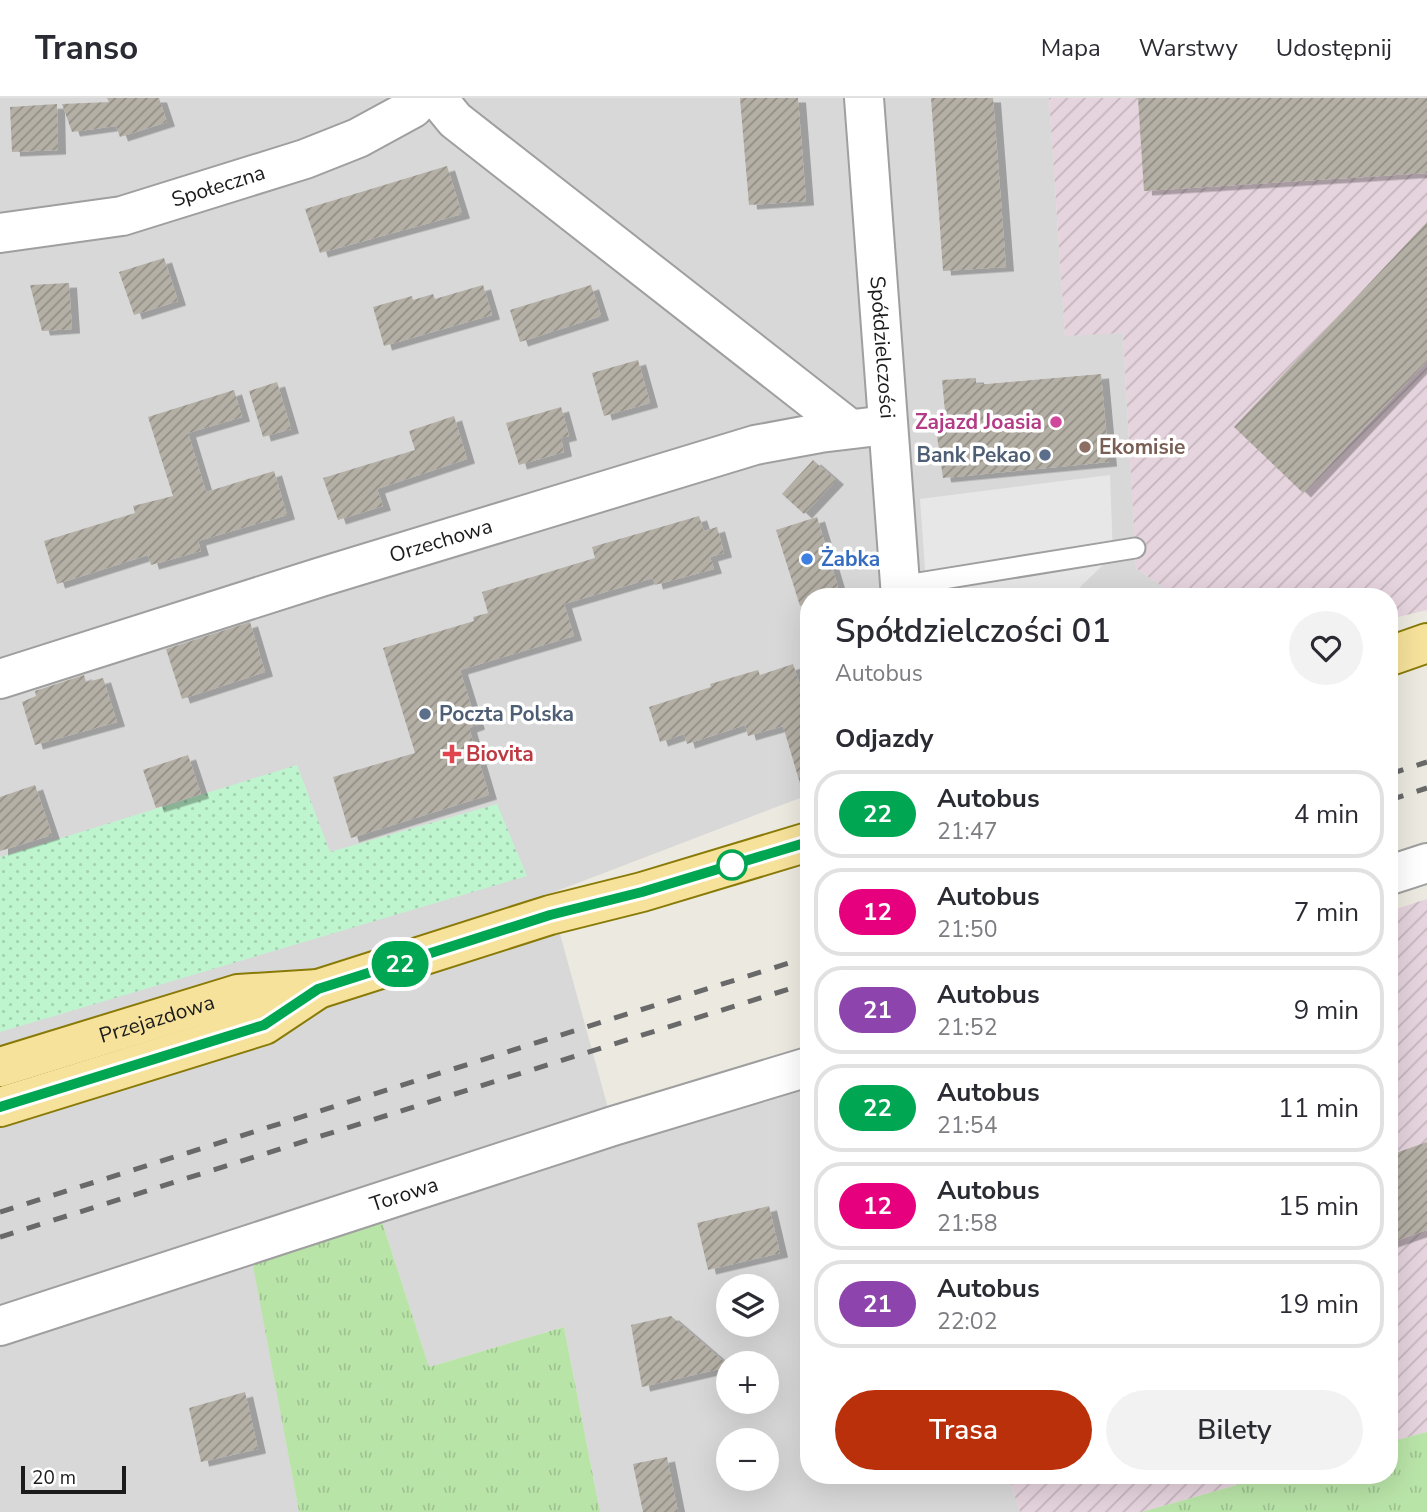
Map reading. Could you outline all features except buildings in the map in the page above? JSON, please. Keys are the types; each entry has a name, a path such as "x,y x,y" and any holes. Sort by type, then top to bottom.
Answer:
{"main road":[{"path":"1398,653 1427,643"},
{"name":"Przejazdowa","path":"0,1067 238,993 318,989 550,915 642,892 800,844"},
{"name":"Przejazdowa","path":"0,1107 264,1025 318,989"}],"street":[{"name":"Społeczna","path":"0,233 122,216 306,159 358,138 413,108 422,98"},
{"path":"437,98 466,129 850,429"},
{"name":"Spółdzielczości","path":"864,98 901,588"},
{"name":"Orzechowa","path":"0,679 321,576 742,449 887,425"},
{"path":"1398,872 1427,863"},
{"name":"Torowa","path":"0,1326 600,1130 800,1069"}],"lane":[{"path":"922,588 1135,548"}],"shaded area":[{"path":"0,98 1049,98 1065,335 1123,333 1136,568 1164,588 800,588 800,798 549,894 613,1126 800,1069 800,1484 1011,1484 1020,1512 600,1512 564,1327 429,1367 376,1203 250,1245 299,1512 0,1512"},
{"path":"1049,98 1427,98 1427,610 1398,617 1398,588 1164,588 1136,568 1123,333 1065,336"},
{"path":"1110,475 1113,555 1079,588 926,588 920,499"},
{"path":"1427,899 1427,1432 1398,1440 1398,908"},
{"path":"1011,1484 1240,1484 1142,1512 1020,1512"}],"green space":[{"path":"297,765 330,852 497,804 527,876 0,1032 0,857"},
{"path":"376,1203 429,1367 564,1327 600,1512 299,1512 249,1244"},
{"path":"1427,1432 1427,1512 1142,1512 1240,1484 1398,1484 1398,1440"}],"railway":[{"path":"1398,771 1427,762"},
{"path":"1398,797 1427,788"},
{"path":"0,1212 800,960"},
{"path":"0,1237 800,986"}],"bus line":[{"name":"22","path":"0,1107 264,1025 318,989 550,915 642,892 800,844"}],"place":[{"name":"Zajazd Joasia","path":"1056,422"},
{"name":"Ekomisie","path":"1085,447"},
{"name":"Bank Pekao","path":"1045,455"},
{"name":"Żabka","path":"807,559"},
{"name":"Poczta Polska","path":"425,714"},
{"name":"Biovita","path":"452,754"}]}
